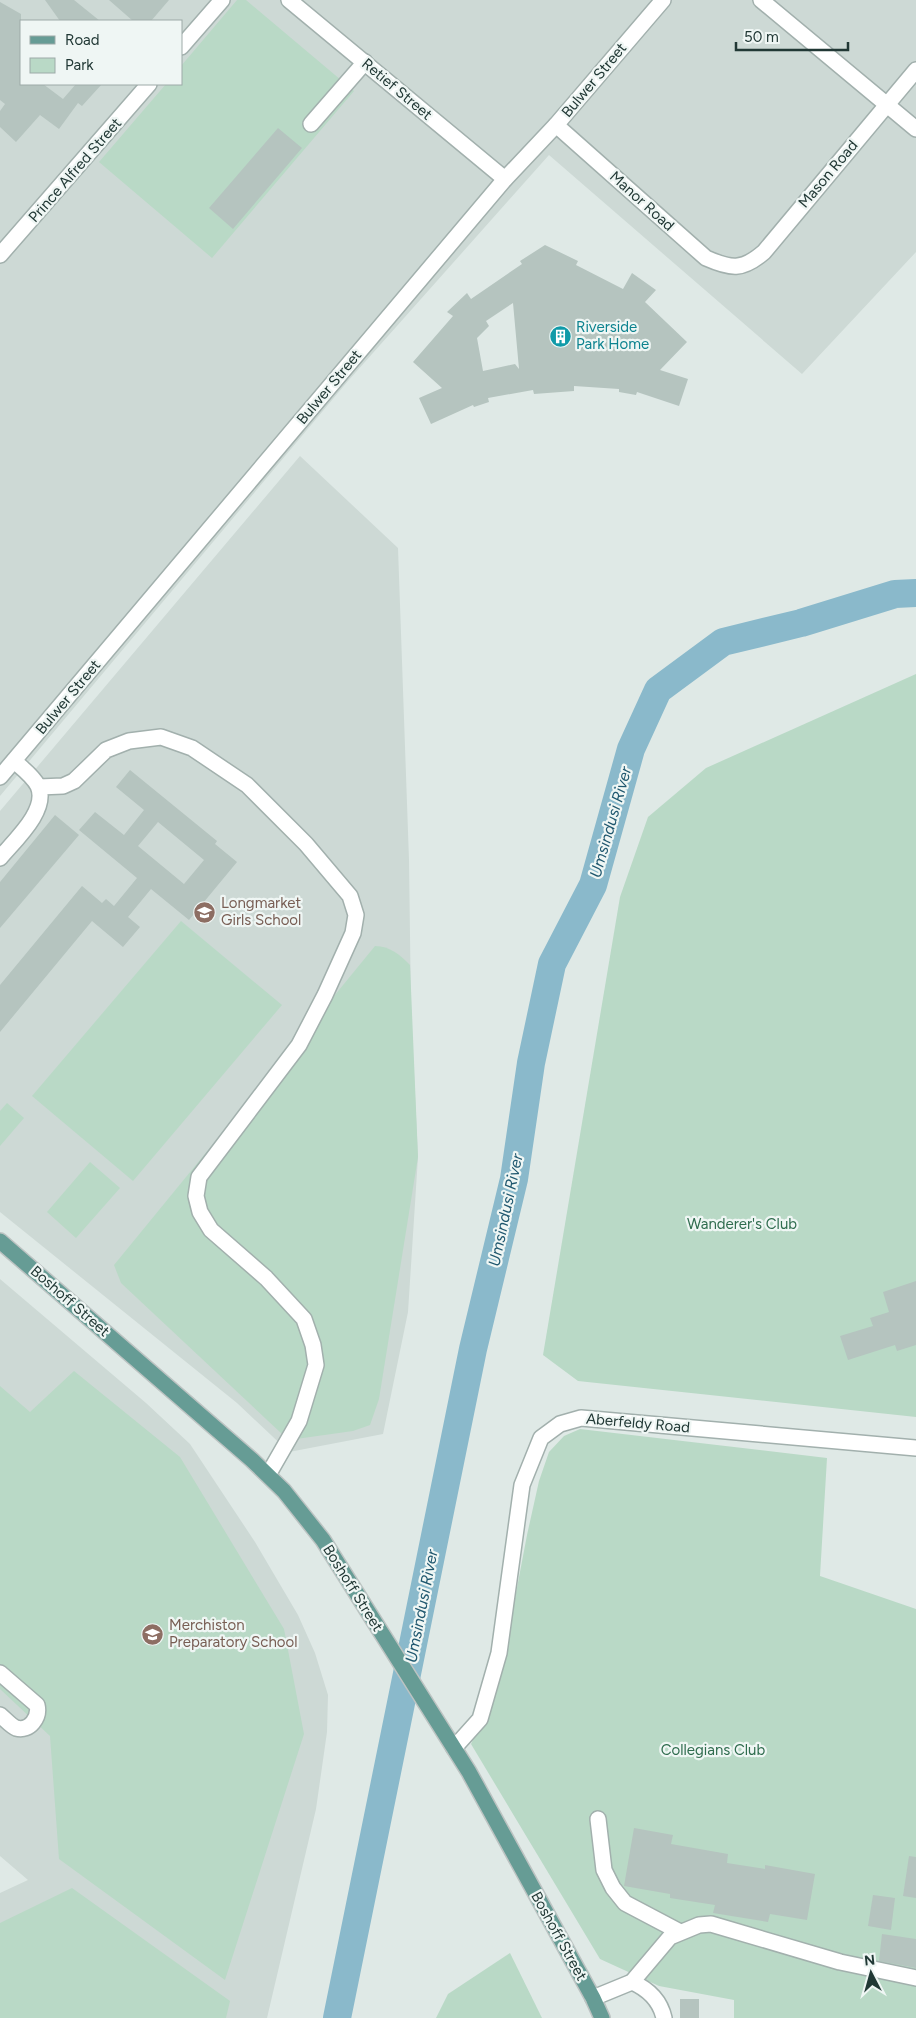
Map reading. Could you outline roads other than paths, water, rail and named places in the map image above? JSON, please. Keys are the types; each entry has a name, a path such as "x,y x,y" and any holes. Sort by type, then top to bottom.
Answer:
{"main road":[{"name":"Boshoff Street","path":"0,1241 268,1475 284,1491 323,1540 469,1772 593,1998 602,2018"}],"street":[{"path":"182,46 222,0"},
{"name":"Retief Street","path":"289,0 505,180"},
{"name":"Bulwer Street","path":"0,777 505,180 556,125 663,0"},
{"path":"761,0 916,129"},
{"path":"311,124 365,62"},
{"name":"Mason Road","path":"734,267 744,266 753,262 764,252 916,70"},
{"name":"Prince Alfred Street","path":"0,256 148,85"},
{"name":"Manor Road","path":"556,125 706,258 724,266 734,267"},
{"path":"38,787 63,786 74,781 106,750 130,741 161,737 192,748 247,785 306,844 350,896 356,915 353,933 325,995 299,1045 199,1177 196,1196 200,1212 211,1230 266,1278 304,1319 313,1345 316,1365 299,1421 268,1475"},
{"path":"0,858 33,819 40,799 38,787 14,760"},
{"name":"Aberfeldy Road","path":"454,1748 480,1719 499,1652 522,1485 541,1438 560,1424 582,1418 916,1448"},
{"path":"0,1674 37,1705 38,1716 31,1724 24,1728 16,1728 0,1715"},
{"path":"598,1819 604,1870 614,1888 625,1903 680,1932"},
{"path":"593,1998 632,1982 670,1937 699,1925 711,1924 840,1962 916,1978"},
{"path":"632,1982 644,1987 656,1999 664,2018"}],"waterway":[{"name":"Umsindusi River","path":"337,2018 473,1349 514,1179 531,1063 552,964 593,885 631,749 658,690 723,642 801,623 895,594 916,593"}],"place":[{"name":"Riverside Park Home","path":"560,336"},
{"name":"Longmarket Girls School","path":"205,912"},
{"name":"Merchiston Preparatory School","path":"153,1634"}],"park label":[{"name":"Wanderer's Club","path":"742,1224"},
{"name":"Collegians Club","path":"713,1750"}]}
